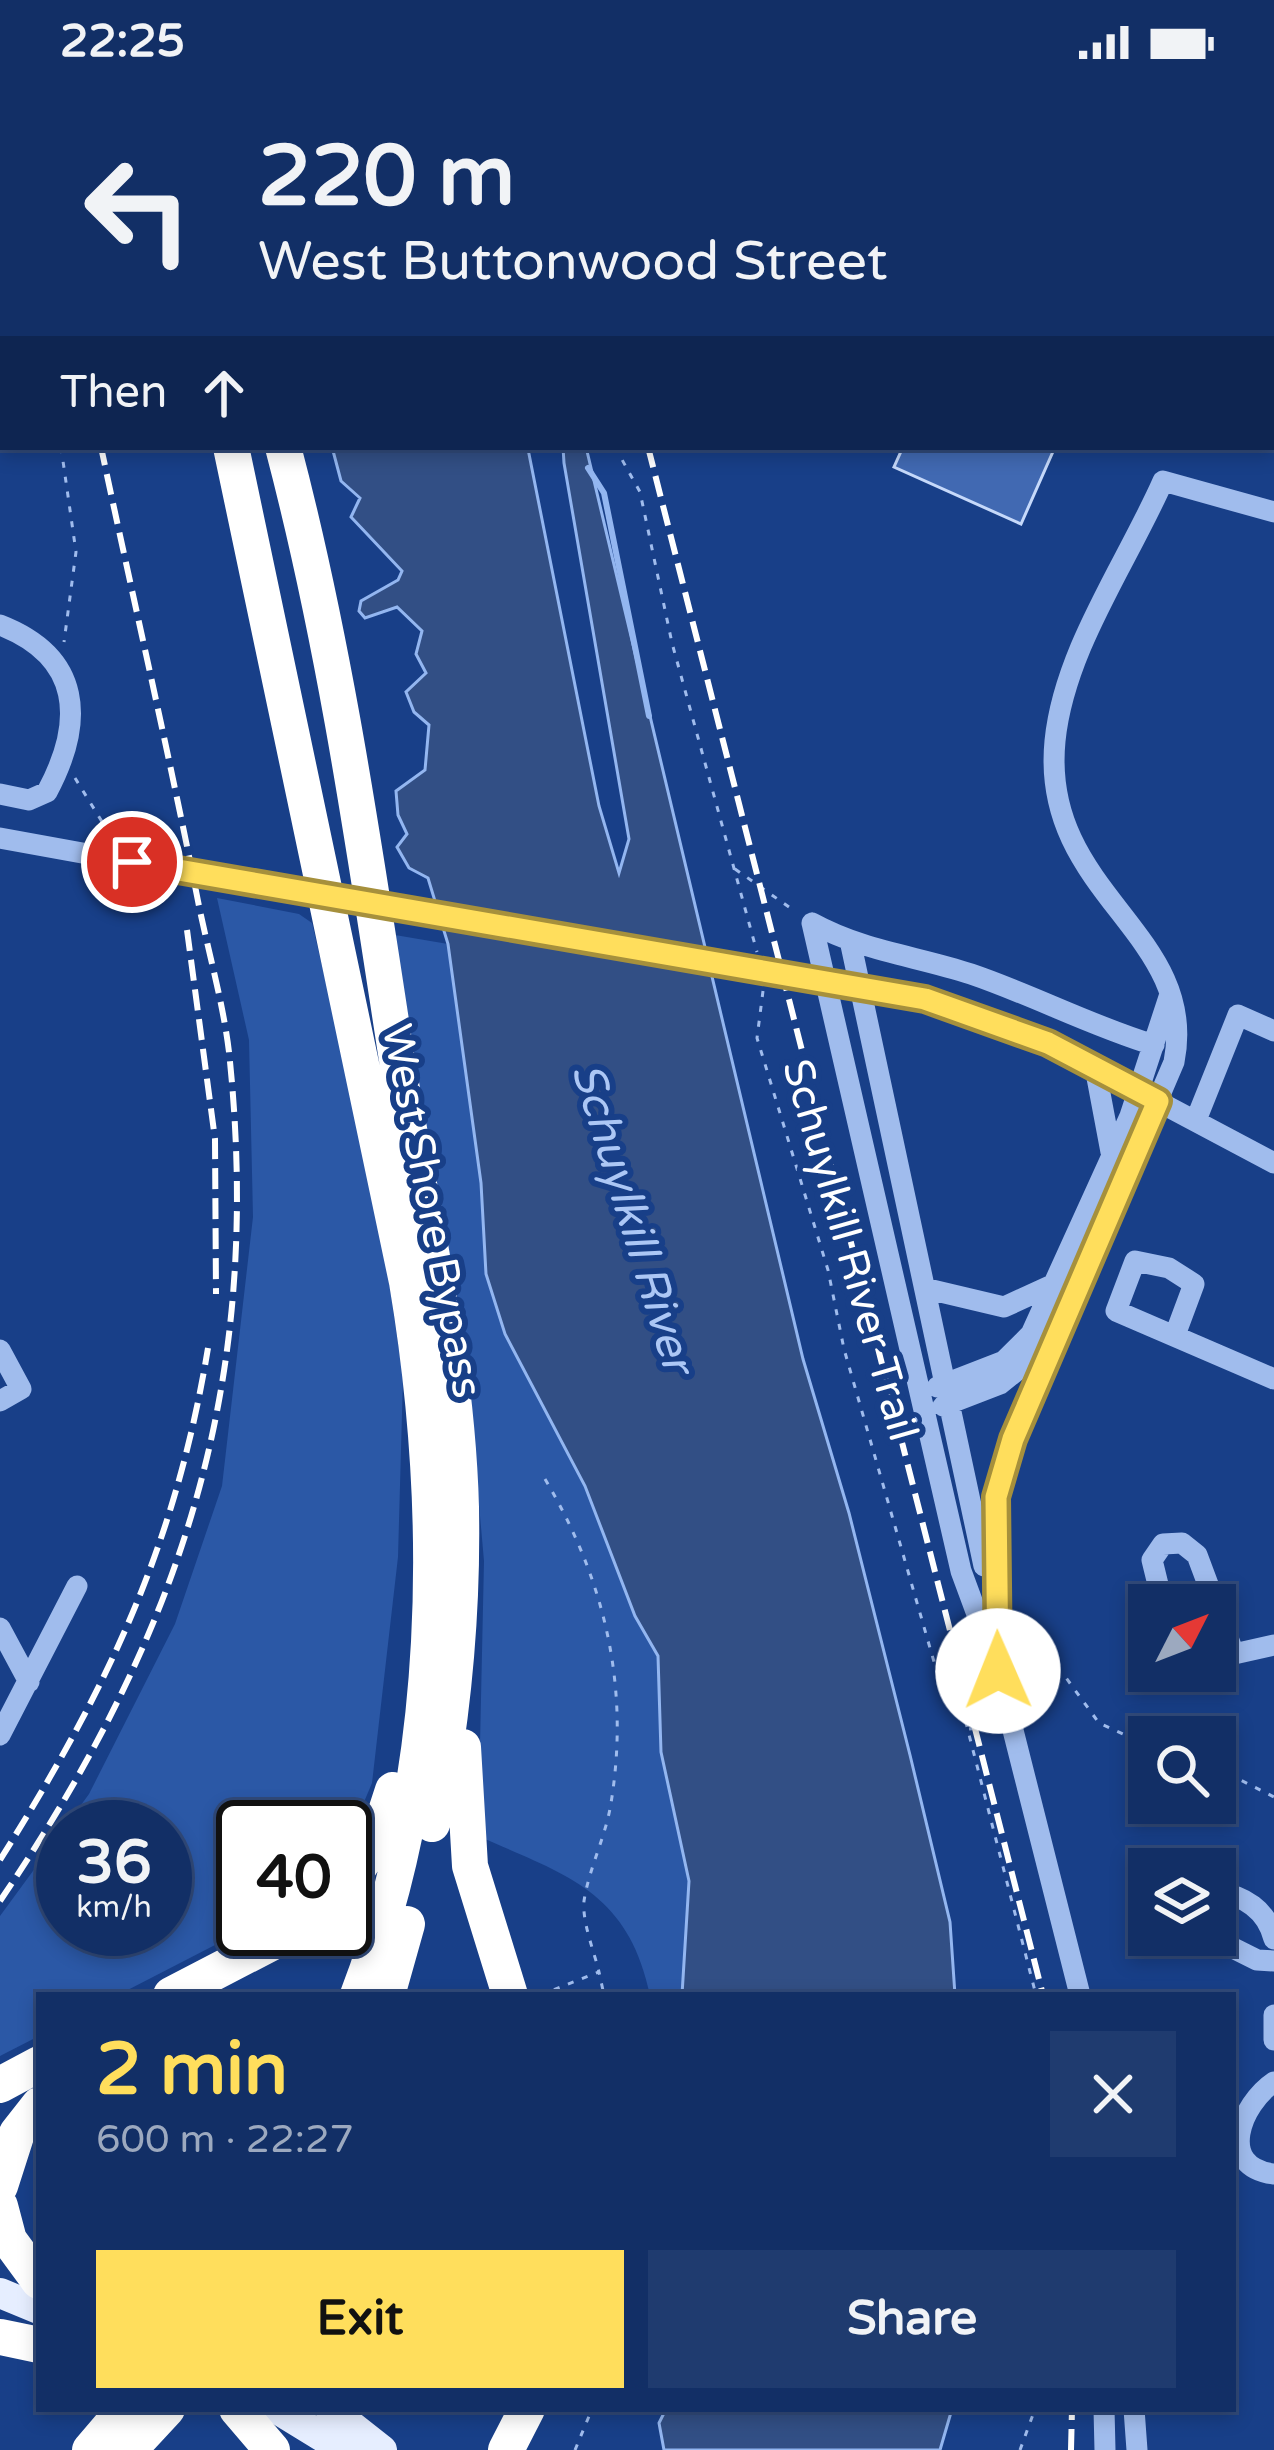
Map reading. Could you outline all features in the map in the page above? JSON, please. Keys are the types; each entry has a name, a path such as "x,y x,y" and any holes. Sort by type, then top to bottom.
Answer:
{"highway":[{"name":"West Shore Bypass","path":"232,450 407,1282 425,1388 430,1525 416,1778 381,1934 359,1992"},
{"name":"West Shore Bypass","path":"284,450 316,574 351,763 452,1393 461,1504 459,1612 446,1755 388,1992"},
{"path":"459,1612 465,1663 467,1842 476,1894 509,1992"},
{"path":"372,1842 387,1816 401,1751 423,1695"},
{"path":"178,1992 246,1956"},
{"path":"0,2085 36,2066"},
{"path":"0,2186 17,2133 36,2109"},
{"path":"0,2206 9,2240 36,2277"},
{"path":"0,2337 36,2341"},
{"path":"113,2439 162,2412"},
{"path":"253,2412 272,2450"},
{"path":"506,2450 525,2412"}],"main road":[{"path":"0,2293 36,2307"},
{"path":"0,2320 36,2339"},
{"path":"254,2412 344,2450"},
{"path":"334,2412 382,2450"}],"street":[{"path":"950,1393 1019,1348 1111,1152 1148,1095 1180,1030 1172,991 1154,955 1088,874 1065,832 1055,766 1062,700 1163,481 1274,512"},
{"path":"0,626 43,644 60,674 71,716 63,758 42,797 0,794"},
{"path":"0,838 925,999 1048,1043 1274,1163"},
{"path":"812,923 851,945 970,974 1087,1024 1154,1045"},
{"path":"812,923 962,1571 998,1671"},
{"path":"851,945 981,1538 998,1671 1079,1992"},
{"path":"998,1671 996,1497 1054,1340 1135,1154 1154,1045 1172,991"},
{"path":"1135,1154 1192,1118 1238,1015 1274,1031"},
{"path":"1095,1067 1111,1152"},
{"path":"1175,1335 1194,1284 1169,1268 1135,1261 1115,1311 1274,1379"},
{"path":"928,1289 982,1306 1004,1307 1052,1285"},
{"path":"921,1402 1012,1377 1054,1340"},
{"path":"0,1350 21,1389 0,1401"},
{"path":"1158,1584 1152,1560 1163,1544 1182,1543 1197,1555 1205,1584"},
{"path":"0,1735 77,1586"},
{"path":"0,1628 29,1682"},
{"path":"1236,1657 1274,1645"},
{"path":"1236,1899 1255,1906 1270,1919 1274,1939"},
{"path":"1236,1950 1257,1960 1274,1961"},
{"path":"1274,2015 1274,2040"},
{"path":"1274,2082 1256,2093 1238,2128 1240,2150 1251,2167 1274,2174"},
{"path":"1104,2412 1105,2450"},
{"path":"1134,2412 1137,2450"}],"path":[{"path":"60,674 76,552 61,450"},
{"path":"617,450 640,492 672,643 758,960"},
{"path":"63,758 109,832"},
{"path":"735,868 812,923"},
{"name":"Schuylkill River Trail","path":"761,979 761,1053 828,1270 844,1349 944,1700 968,1729 1035,1992"},
{"path":"545,1479 574,1529 603,1604 615,1666 619,1735 611,1807 584,1904 603,1992"},
{"path":"968,1729 1036,1717 1052,1680 1064,1675 1099,1723 1128,1736"},
{"path":"1236,1777 1274,1796"},
{"path":"548,1992 599,1972"},
{"path":"575,2450 591,2412"},
{"path":"1019,2450 1034,2412"}],"shaded area":[{"path":"217,898 299,914 312,923 378,1205 403,1378 398,1557 372,1783 365,1800 216,1800 216,1944 124,1992 36,1992 36,2038 0,2056 0,1916 36,1867 36,1956 192,1956 192,1800 85,1800 175,1624 222,1486 253,1217 249,1040"},
{"path":"395,935 448,944 481,1183 486,1274 505,1334 585,1486 635,1616 658,1656 661,1752 689,1881 682,1992 649,1992 626,1932 589,1891 478,1836 484,1561 468,1380"}],"water":[{"name":"Schuylkill River","path":"333,450 528,450 599,806 619,873 629,839 564,463 563,450 587,450 803,1359 849,1513 950,1922 955,1992 682,1992 689,1881 661,1752 658,1656 635,1616 585,1486 505,1334 486,1274 481,1183 448,944 428,878 409,868 397,847 407,834 398,815 396,791 425,770 429,725 414,712 406,692 426,673 416,654 422,631 397,607 365,618 359,611 361,601 398,580 402,571 351,517 360,498 341,481"},
{"path":"664,2412 951,2412 940,2450 664,2450 659,2423"}],"building":[{"path":"902,450 1054,450 1021,524 894,467"}],"waterway":[{"path":"588,468 604,493 649,716"}],"railway":[{"path":"0,1901 64,1800 118,1701 162,1600 196,1499 220,1394 234,1285 237,1172 226,1033 102,450"},
{"path":"649,450 1042,1992"},
{"path":"187,930 215,1139 216,1294"},
{"path":"0,1860 73,1736 132,1615 177,1488 208,1348"},
{"path":"1071,2450 1072,2412"}],"route":[{"path":"132,862 925,999 1048,1043 1158,1101 1013,1439 996,1497 998,1671"}]}
